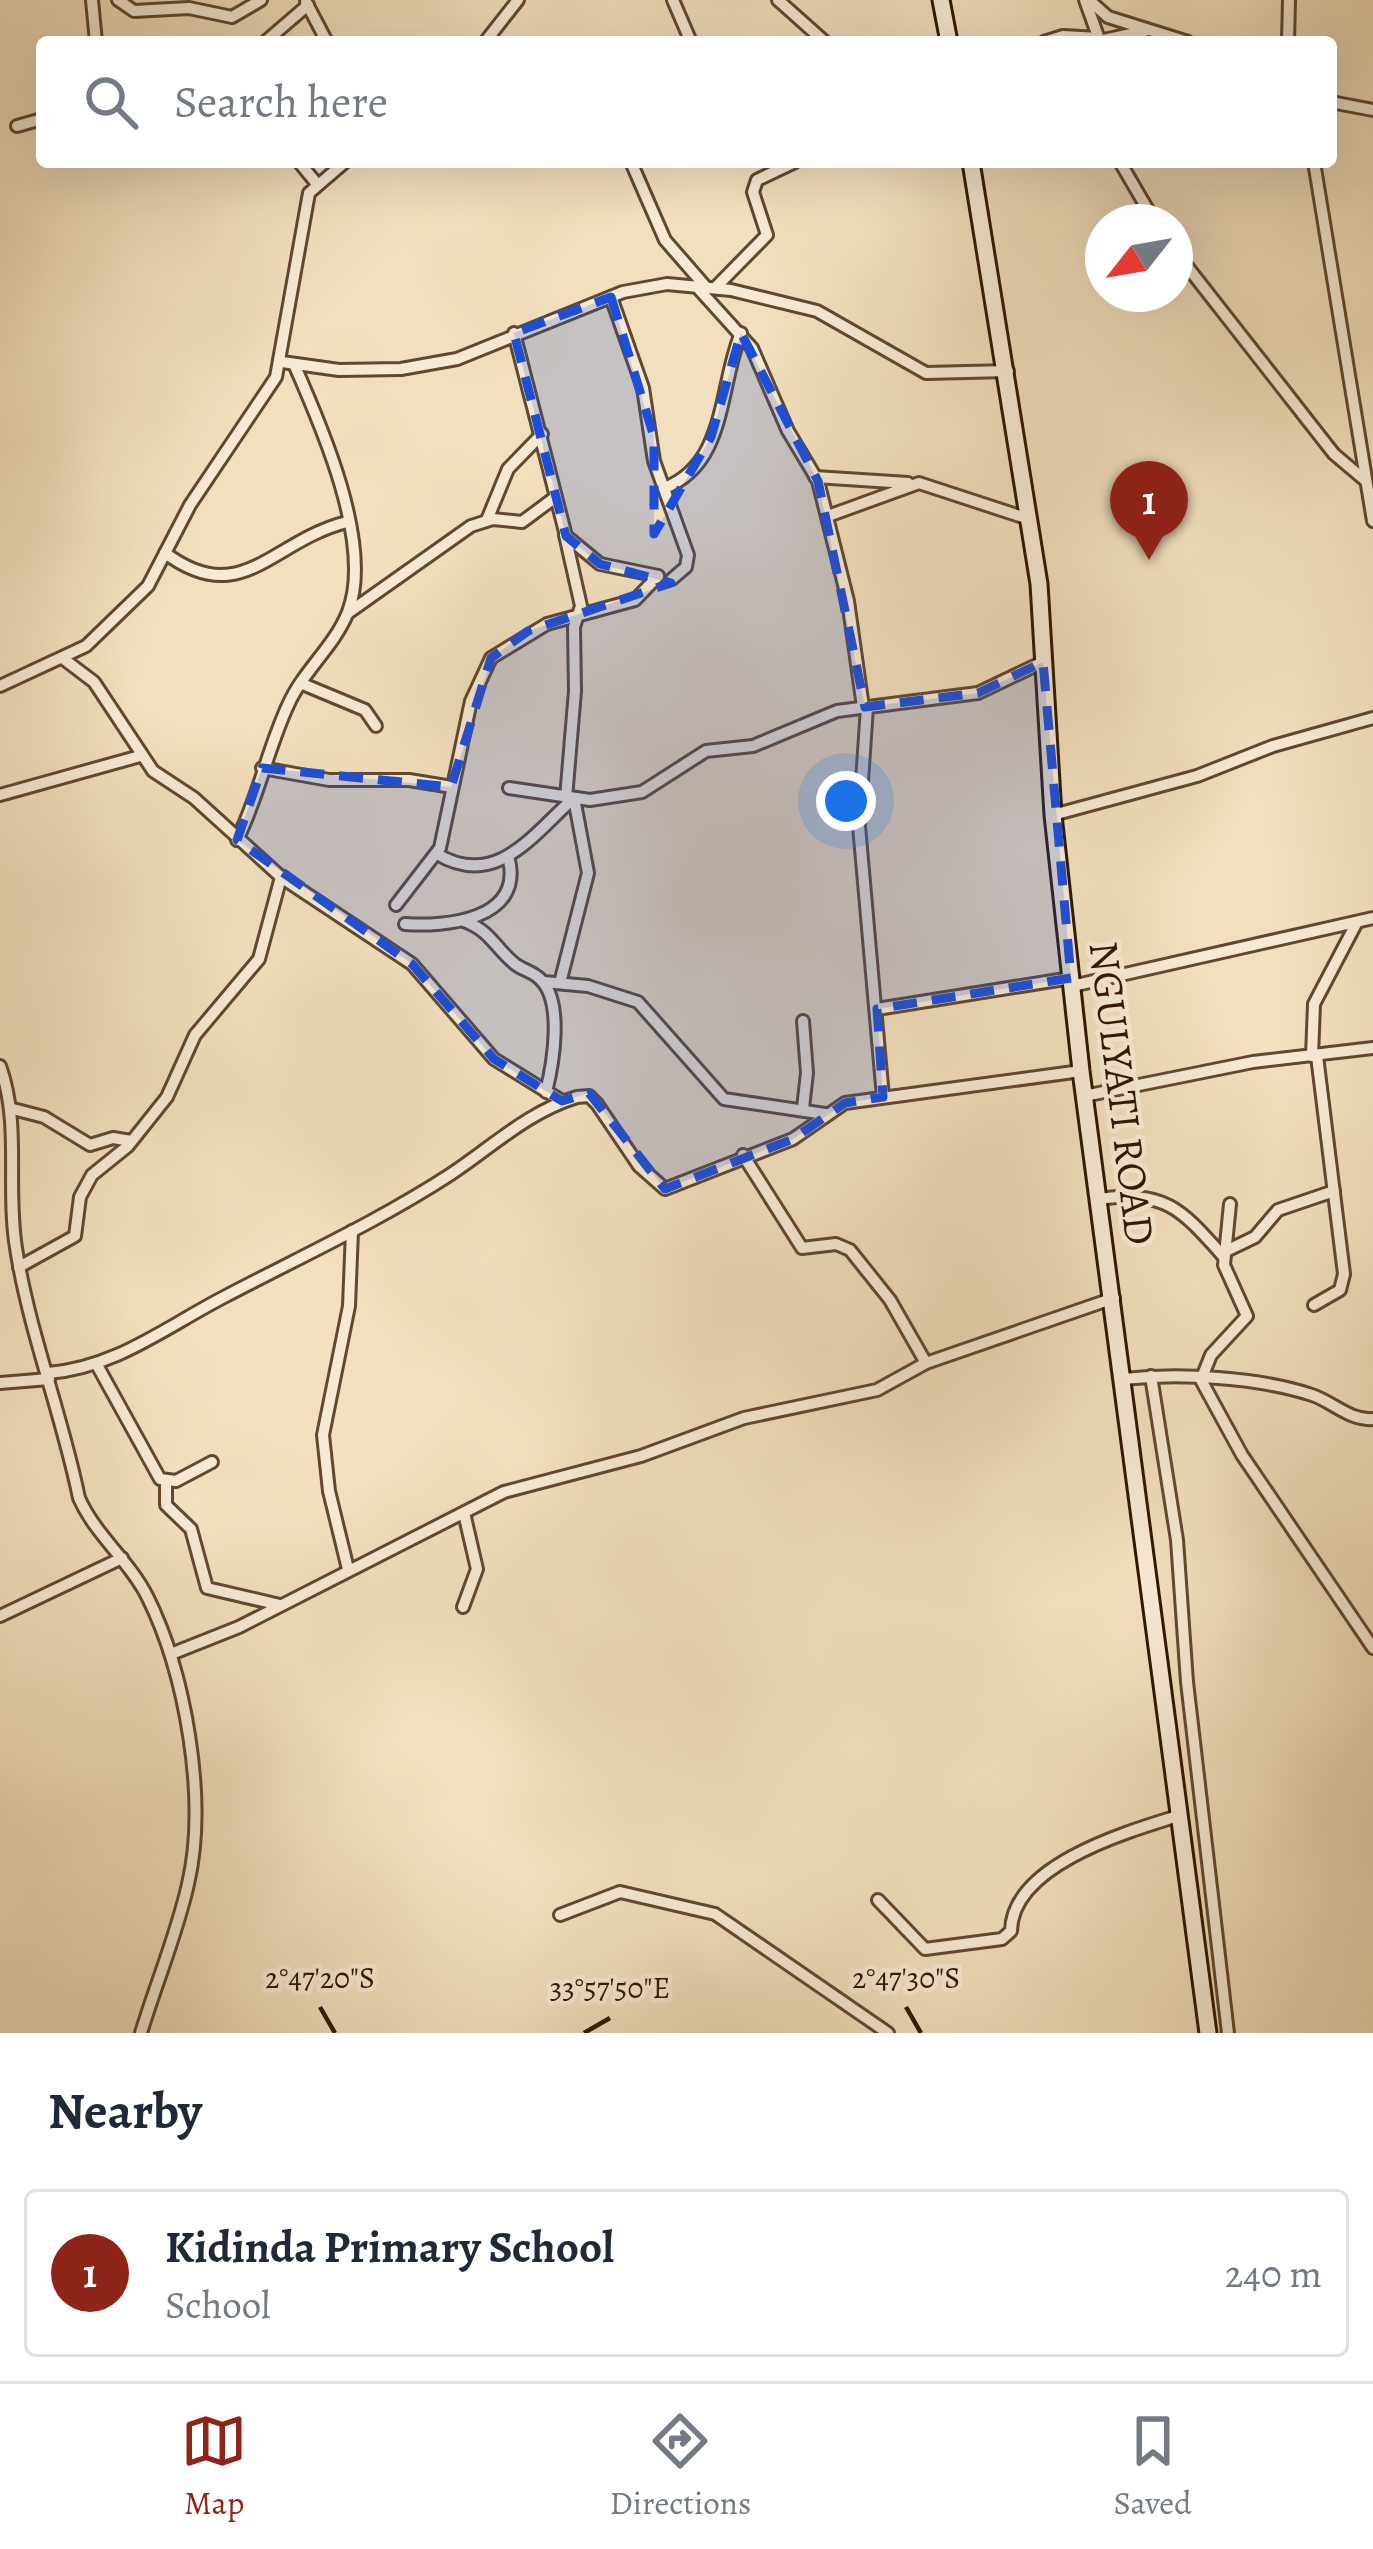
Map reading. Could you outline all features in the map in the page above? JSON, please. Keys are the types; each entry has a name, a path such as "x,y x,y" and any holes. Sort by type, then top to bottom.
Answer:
{"main road":[{"path":"940,0 948,36"},
{"name":"NGULYATI ROAD","path":"972,168 1029,519 1053,815 1081,1071 1208,2033"}],"street":[{"path":"92,0 95,36"},
{"path":"118,0 134,11 189,8 232,17 261,0"},
{"path":"272,36 308,6 323,0"},
{"path":"489,36 518,0"},
{"path":"673,0 689,36"},
{"path":"778,0 818,36"},
{"path":"1087,0 1108,17 1165,36"},
{"path":"1087,0 1098,36"},
{"path":"1288,36 1289,0"},
{"path":"308,6 324,36"},
{"path":"1119,36 1145,31"},
{"path":"1337,103 1373,110"},
{"path":"16,126 36,121"},
{"path":"303,168 317,184"},
{"path":"0,686 65,660 124,614 148,586 288,363 309,193 337,168"},
{"path":"635,168 648,190 665,240 763,366 828,516 865,707 859,826 883,1097"},
{"path":"706,287 767,235 753,192 757,180 782,168"},
{"path":"1124,168 1144,204"},
{"path":"1315,168 1373,521"},
{"path":"1193,274 1334,454 1366,481"},
{"path":"288,363 401,369 457,359 611,297 667,284 706,287 817,311 926,373 1008,371"},
{"path":"611,297 637,364 654,437 654,461 688,555 686,567 671,579"},
{"path":"514,333 581,606 570,798 589,861 560,983"},
{"path":"664,488 685,480 700,462 721,414 728,364 741,333"},
{"path":"237,841 287,706 347,614 352,598 347,522 321,425 288,363"},
{"path":"1356,401 1373,398"},
{"path":"488,520 508,469 542,434"},
{"path":"815,477 941,487 1029,519"},
{"path":"828,516 911,485"},
{"path":"347,614 456,535 488,520 522,522 553,500"},
{"path":"165,553 209,579 233,578 274,552 347,522"},
{"path":"396,905 437,854 477,679 491,658 528,631 634,600 658,576 600,564 564,532"},
{"path":"65,660 94,682 140,756 281,877 412,964 494,1059 562,1101"},
{"path":"509,788 570,798 642,792 706,751 753,746 806,722 865,707 978,693 1043,662"},
{"path":"304,685 365,710 376,726"},
{"path":"1053,815 1197,776 1273,746 1373,718"},
{"path":"1,792 140,756"},
{"path":"262,767 329,780 409,780 452,787"},
{"path":"437,854 462,862 509,860 570,798"},
{"path":"405,924 445,927 488,912 508,890 513,876 509,860"},
{"path":"19,1267 70,1241 80,1197 92,1175 131,1141 167,1097 195,1035 259,959 281,877"},
{"path":"877,1009 1071,982 1373,917"},
{"path":"464,921 490,932 512,962 544,982 624,993 638,1002 724,1099 825,1114"},
{"path":"1313,1305 1342,1286 1315,1056 1314,1004 1357,922"},
{"path":"544,982 552,1023 546,1092"},
{"path":"803,1021 803,1108"},
{"path":"1084,1096 1373,1048"},
{"path":"0,1066 13,1108 4,1171 19,1267 80,1498 94,1529 122,1558 149,1600 171,1654 188,1750 193,1849 188,1884 141,2033"},
{"path":"0,1383 97,1365 352,1231 562,1101 589,1096 639,1166 665,1189 793,1139 845,1103 1081,1071"},
{"path":"13,1108 44,1117 91,1145 113,1138 131,1141"},
{"path":"743,1155 802,1248 836,1244 863,1264 926,1363"},
{"path":"1224,1254 1256,1237 1277,1210 1334,1191"},
{"path":"1099,1199 1157,1198 1180,1209 1224,1254 1247,1316 1211,1355 1201,1380"},
{"path":"1224,1254 1230,1204"},
{"path":"348,1569 329,1490 323,1435 349,1306 352,1231"},
{"path":"171,1654 280,1605 504,1492 585,1466 641,1456 744,1418 877,1390 926,1363 1114,1298"},
{"path":"97,1365 166,1483 166,1505 191,1529 207,1588 280,1605"},
{"path":"1151,1376 1181,1577 1187,1682 1228,2033"},
{"path":"1123,1379 1201,1380 1313,1395 1370,1422"},
{"path":"1201,1380 1254,1474 1373,1648"},
{"path":"166,1483 212,1462"},
{"path":"464,1513 476,1569 464,1607"},
{"path":"0,1616 122,1558"},
{"path":"878,1900 925,1949 1002,1939 1011,1931 1013,1906 1045,1872 1181,1815"},
{"path":"560,1915 620,1892 715,1913 888,2033"}],"highlighted area":[{"path":"611,297 654,437 654,534 711,437 741,333 818,481 865,707 978,693 1043,662 1071,978 877,1009 883,1097 845,1103 793,1139 665,1189 589,1093 562,1101 494,1059 412,964 237,840 262,768 451,787 491,658 528,631 671,583 600,564 566,536 514,333"}],"place":[{"name":"Kidinda Primary School","path":"1149,560"}]}
